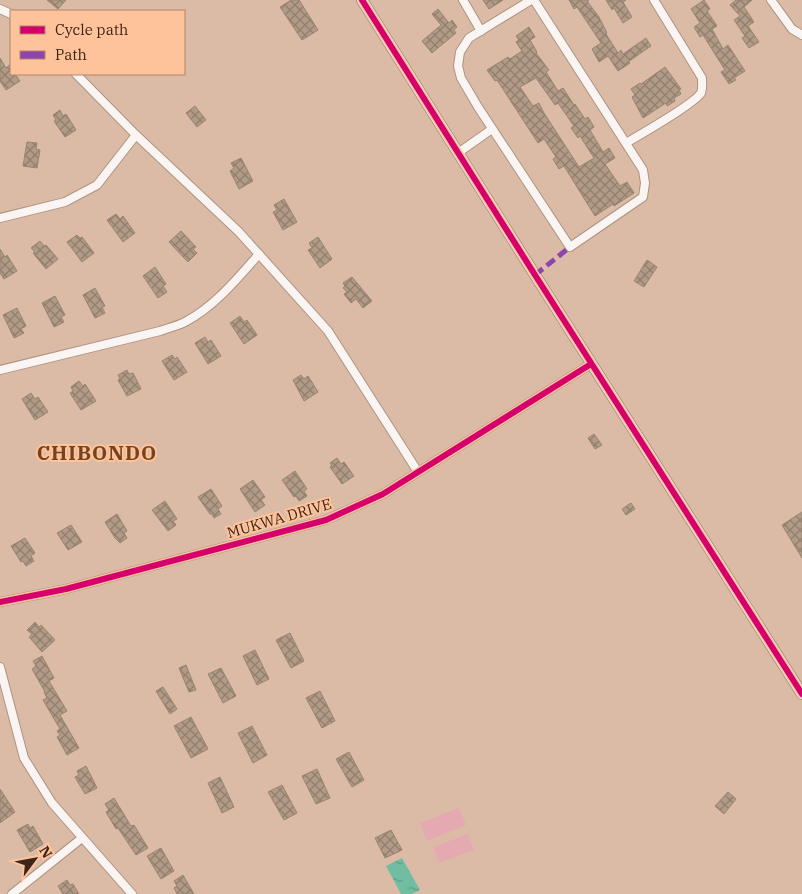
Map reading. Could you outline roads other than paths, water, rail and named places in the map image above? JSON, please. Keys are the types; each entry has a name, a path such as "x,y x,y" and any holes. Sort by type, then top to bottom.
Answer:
{"street":[{"path":"362,0 591,364 802,694"},
{"path":"463,0 481,31"},
{"path":"533,0 643,170 645,183 643,197 570,247 492,129 461,78 458,66 460,52 469,38 533,0"},
{"path":"626,143 695,99 701,92 703,85 702,78 654,0"},
{"path":"771,0 792,29 802,35"},
{"path":"77,75 136,136 239,232 328,331 418,472"},
{"path":"458,153 492,129"},
{"path":"0,218 65,202 98,185 136,136"},
{"path":"0,370 160,331 185,322 232,286 259,254"},
{"name":"MUKWA DRIVE","path":"0,602 66,589 326,520 383,494 591,364"},
{"path":"0,667 24,758 52,803 132,894"},
{"path":"12,894 82,838"}],"water":[{"path":"402,858 420,890 412,894 401,894 386,866"}],"district":[{"name":"CHIBONDO","path":"97,452"}]}
